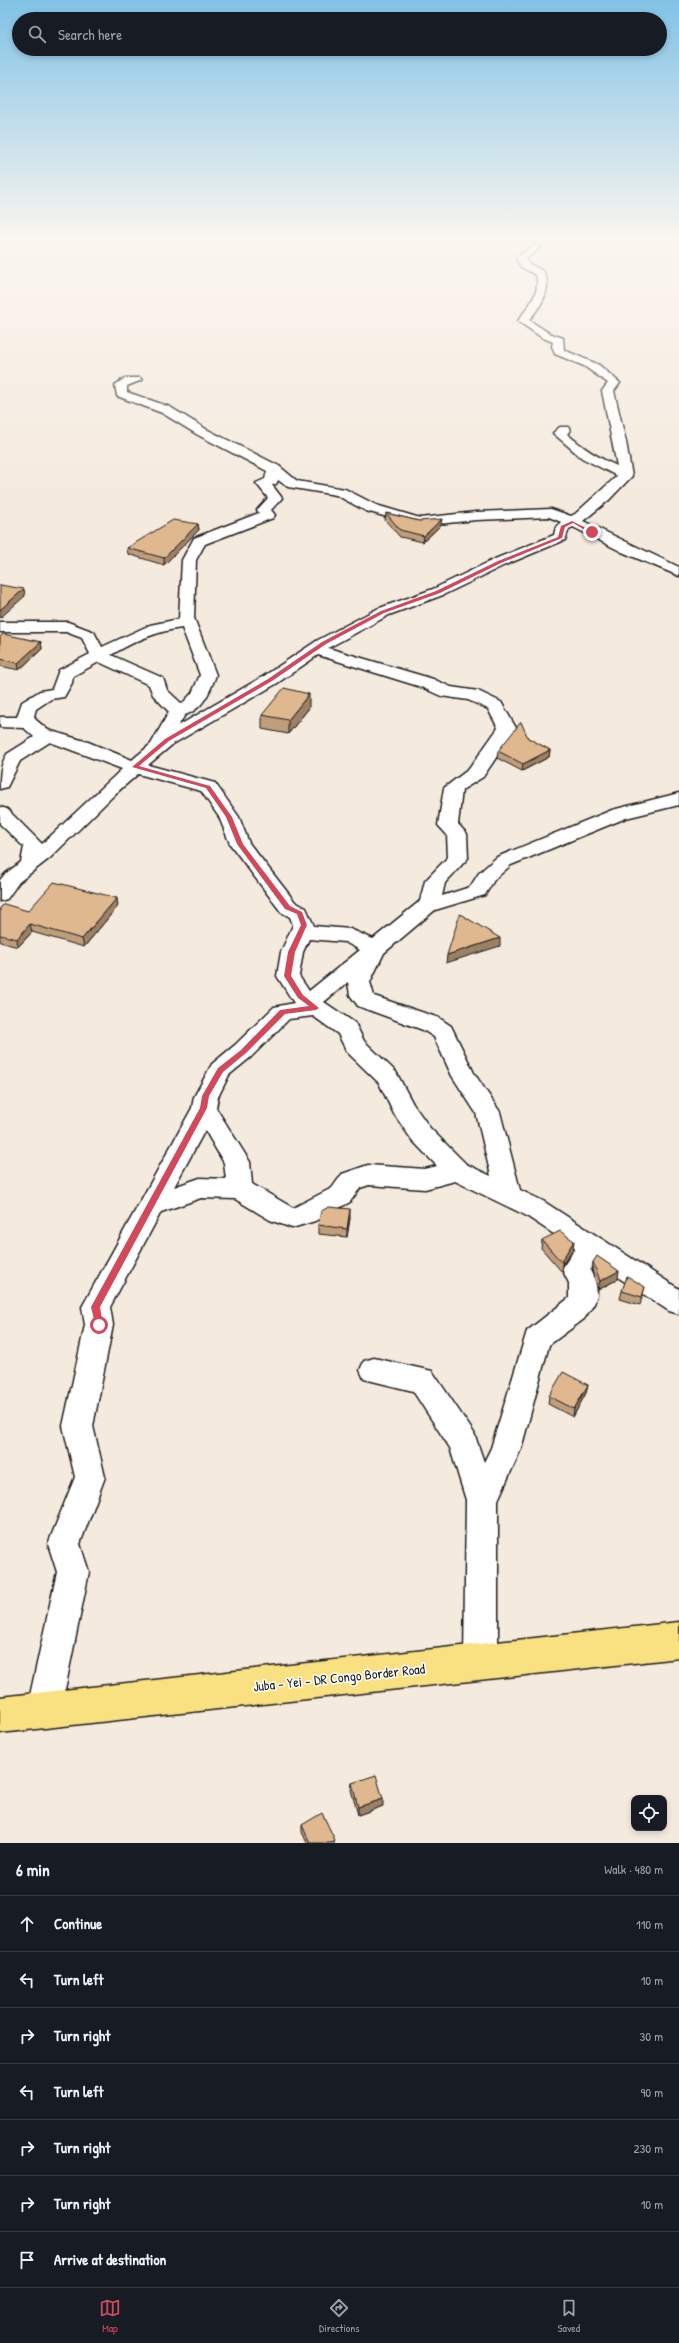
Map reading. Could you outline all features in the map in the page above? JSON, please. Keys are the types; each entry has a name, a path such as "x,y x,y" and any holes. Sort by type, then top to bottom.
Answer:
{"main road":[{"name":"Juba - Yei - DR Congo Border Road","path":"0,1714 679,1640"}],"street":[{"path":"0,895 12,878 30,864 134,767 167,740 270,680 316,649 383,612 438,592 500,562 560,537 563,527 573,522 611,492 625,476 620,442 608,391 614,383 603,372 587,361 559,352 557,346 559,340 545,335 526,322"},
{"path":"136,380 129,380 121,385 121,394 166,410 202,432 274,469 278,474 293,484 340,492 371,508 419,522 476,516 551,513 679,572"},
{"path":"564,430 559,433 571,446 599,463 618,470 625,476"},
{"path":"153,752 178,711 188,708 200,695 208,675 186,618 189,560 199,541 268,515 264,510 275,498 263,483 271,481 274,469"},
{"path":"28,723 25,716 28,706 46,695 58,693 64,683 65,674 157,628 172,623 188,623"},
{"path":"0,627 68,627 88,635 99,656 157,682 159,690 178,711"},
{"path":"44,1710 73,1572 64,1544 90,1477 78,1426 99,1325 96,1307 204,1108 206,1096 220,1070 243,1051 282,1012 312,1005 375,949 430,904 435,881 458,858 457,834 448,825 453,788 476,773 507,728 495,706 472,695 447,692 427,684 316,649"},
{"path":"0,722 28,723 48,736 82,746 134,767 208,787 229,817 240,844 288,907 299,913 304,925 292,952 288,976 301,997 347,1029 355,1046 388,1078 403,1108 421,1134 457,1171 534,1208 679,1303"},
{"path":"0,783 13,758 48,736"},
{"path":"430,904 439,904 478,891 486,877 504,861 620,814 679,799"},
{"path":"0,813 34,846 30,864"},
{"path":"301,931 350,936 375,949"},
{"path":"375,949 357,985 358,994 366,1001 430,1024 443,1032 464,1076 488,1112 509,1196"},
{"path":"204,1108 237,1162 240,1189"},
{"path":"151,1205 200,1188 240,1189 279,1213 292,1218 306,1214 341,1195 351,1181 368,1175 425,1178 457,1171"},
{"path":"482,1500 506,1449 537,1339 547,1329 570,1317 583,1302 584,1283 576,1269 591,1246"},
{"path":"374,1370 422,1380 463,1443 482,1500 481,1661"}],"building":[{"path":"386,513 419,521 442,519 424,536 400,530"},
{"path":"173,520 198,524 164,558 127,548"},
{"path":"0,585 24,589 0,610"},
{"path":"3,634 41,642 18,663 0,659 0,637"},
{"path":"284,688 309,694 288,720 262,715"},
{"path":"521,722 528,738 550,750 523,764 498,751"},
{"path":"54,882 117,898 82,939 30,924 17,939 0,935 0,908 4,904 28,911"},
{"path":"460,914 500,938 447,955"},
{"path":"329,1207 350,1209 347,1229 318,1225 321,1211"},
{"path":"560,1231 574,1241 562,1260 563,1264 542,1240"},
{"path":"597,1256 619,1271 600,1281 593,1262"},
{"path":"627,1276 645,1287 642,1297 622,1291"},
{"path":"563,1372 588,1385 574,1409 549,1396"},
{"path":"376,1775 383,1799 358,1807 352,1783"},
{"path":"322,1813 335,1840 331,1843 310,1843 302,1825"}],"route":[{"path":"99,1325 96,1307 204,1108 206,1096 220,1070 243,1051 282,1012 316,1008 301,997 288,976 292,952 304,925 299,913 288,907 240,844 229,817 208,787 134,767 167,740 270,680 324,643 383,612 438,592 500,562 560,537 563,527 573,522 592,532"}]}
